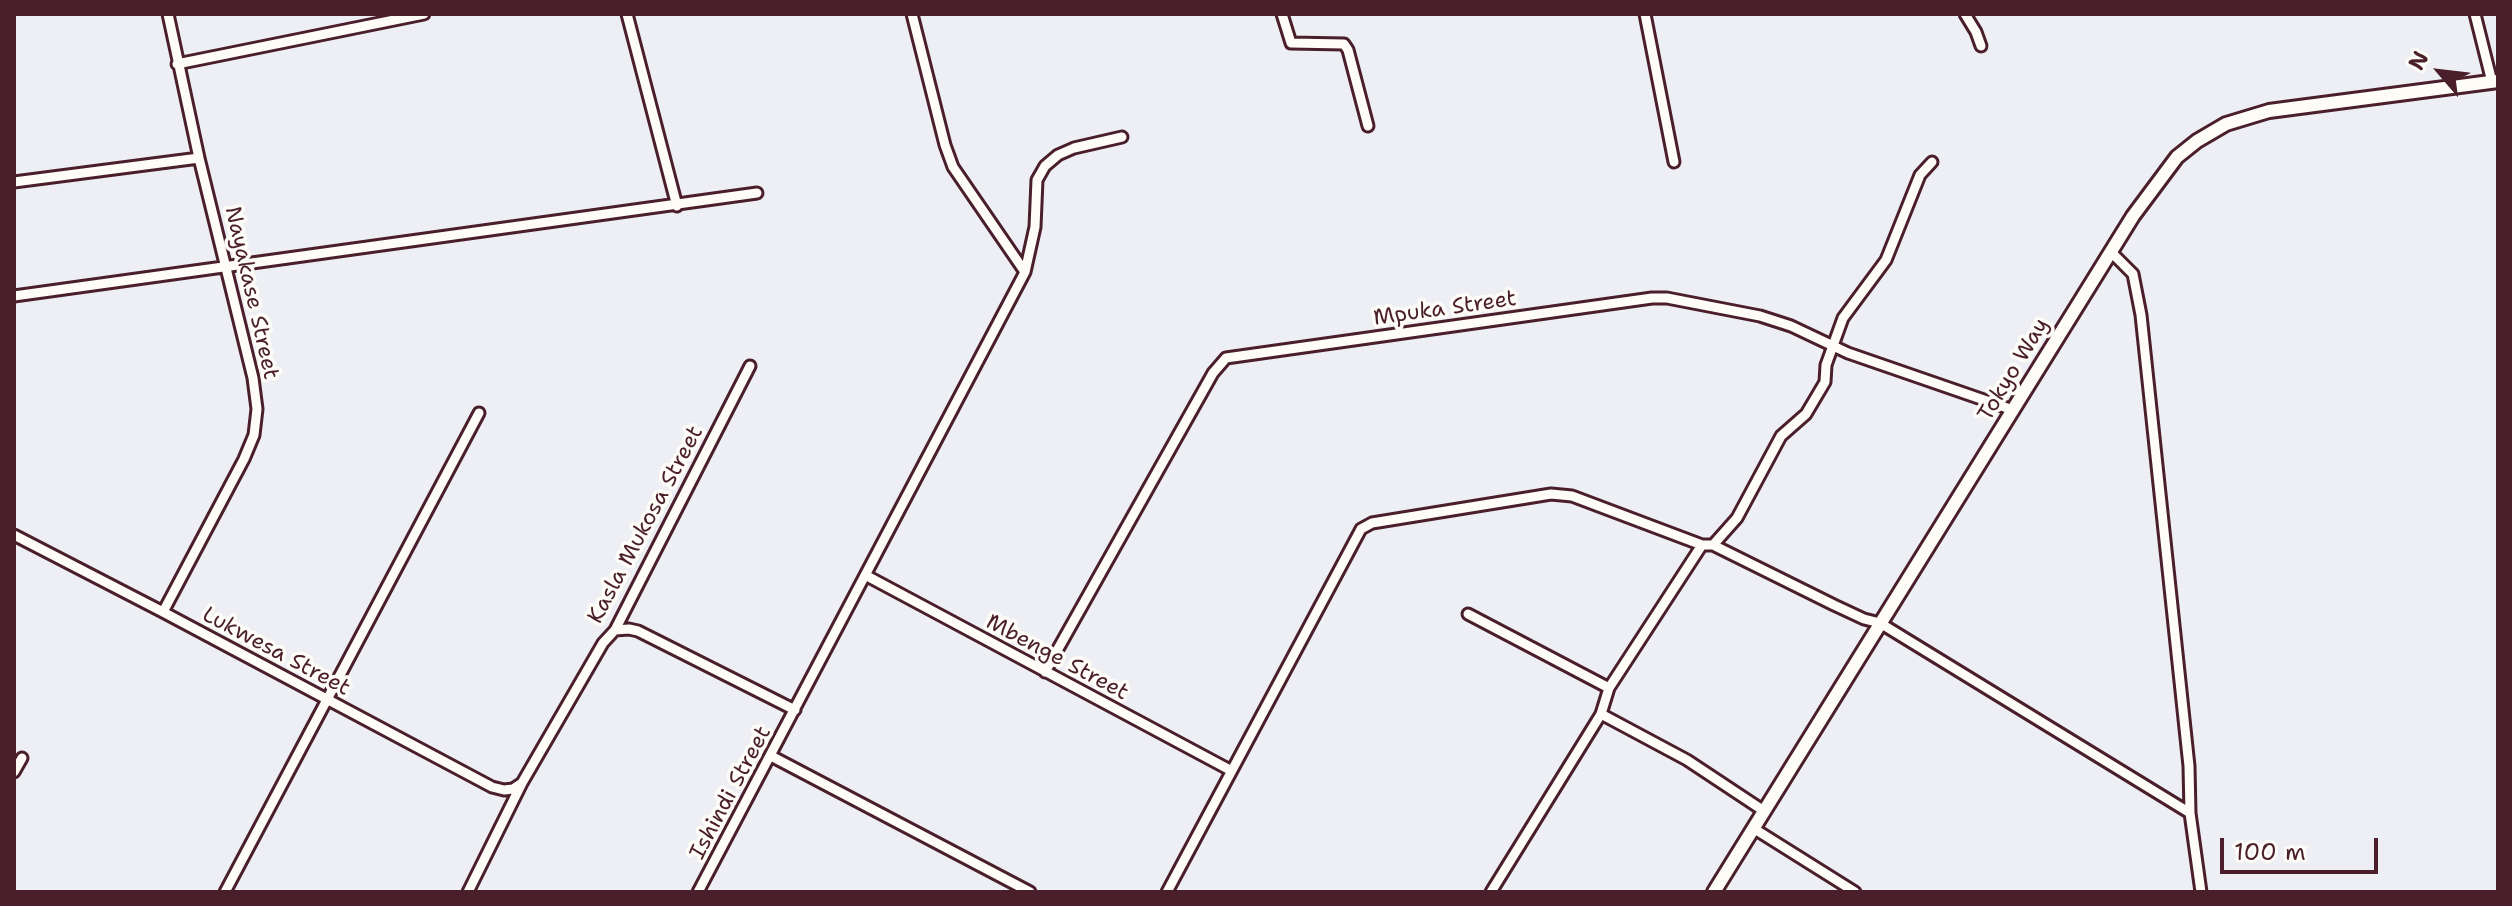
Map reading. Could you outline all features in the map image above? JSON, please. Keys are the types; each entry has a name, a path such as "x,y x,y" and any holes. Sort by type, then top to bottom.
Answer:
{"street":[{"name":"Nayakase Street","path":"163,612 244,459 254,435 256,392 177,64 168,14"},
{"path":"177,64 424,14"},
{"path":"627,14 677,206"},
{"path":"912,14 933,102 953,167 1025,272"},
{"path":"1282,14 1291,43 1344,44 1368,126"},
{"path":"1645,14 1674,162"},
{"path":"1965,14 1981,46"},
{"path":"2475,14 2495,81"},
{"name":"Tokyo Way","path":"1714,892 2133,216 2177,157 2226,124 2269,111 2495,81"},
{"name":"Ishindi Street","path":"698,892 1025,272 1035,227 1037,180 1045,166 1058,155 1074,148 1122,137"},
{"path":"14,182 199,158"},
{"path":"1713,545 1737,518 1781,436 1806,414 1825,382 1826,365 1848,309 1886,260 1920,175 1932,162"},
{"path":"14,296 226,264 757,193"},
{"path":"2111,252 2133,274 2141,315 2189,766 2190,813 2201,892"},
{"name":"Mpuka Street","path":"1045,672 1213,373 1226,358 1652,298 1760,316 1791,326 1833,347 2013,410"},
{"name":"Kasla Mukosa Street","path":"468,892 522,783 603,643 615,630 750,366"},
{"path":"225,892 479,413"},
{"path":"1167,892 1357,534 1366,525 1561,494 1702,545 1713,545 1834,605 1880,623 2190,813"},
{"name":"Lukwesa Street","path":"14,535 492,787 513,789 522,783"},
{"path":"1491,892 1601,714 1609,688 1702,545"},
{"name":"Mbenge Street","path":"867,576 1230,770"},
{"path":"1468,614 1609,688"},
{"path":"615,630 638,631 795,710"},
{"path":"1601,714 1687,760 1764,811"},
{"path":"771,756 1030,892"},
{"path":"14,772 22,758"},
{"path":"1753,828 1855,892"}]}
